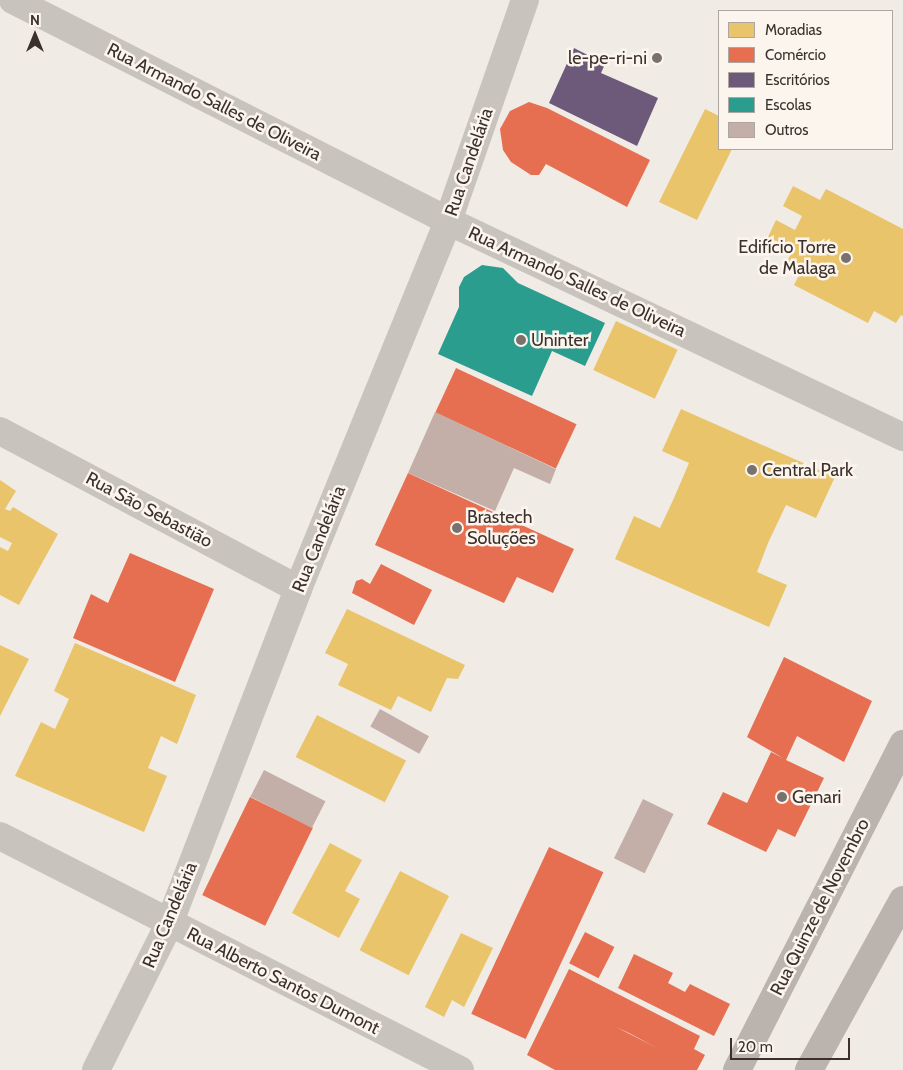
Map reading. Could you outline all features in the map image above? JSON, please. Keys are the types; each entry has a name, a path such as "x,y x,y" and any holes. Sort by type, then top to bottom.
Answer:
{"main road":[{"name":"Rua Quinze de Novembro","path":"737,1070 903,744"},
{"path":"809,1070 903,900"}],"street":[{"name":"Rua Armando Salles de Oliveira","path":"13,0 448,221 903,437"},
{"name":"Rua Candelária","path":"96,1070 169,924 298,589 448,221 525,0"},
{"name":"Rua São Sebastião","path":"0,431 298,589"},
{"name":"Rua Alberto Santos Dumont","path":"0,836 169,924 460,1070"}],"building: Moradias":[{"path":"705,109 718,116 718,150 732,150 697,220 659,202"},
{"name":"Edifício Torre de Malaga","path":"793,186 820,200 826,189 903,229 903,316 901,315 896,323 874,311 868,323 794,285 800,273 785,265 793,250 768,237 776,220 795,230 802,216 783,206"},
{"path":"616,321 678,350 655,399 593,370"},
{"path":"681,409 835,477 816,518 786,505 768,543 757,572 787,585 769,627 615,559 634,516 660,528 674,498 689,463 662,451"},
{"path":"0,480 16,491 5,509 10,511 13,507 58,534 19,605 0,595 0,547 8,551 12,543 0,537"},
{"path":"347,609 465,665 458,679 447,678 431,712 398,696 391,710 338,685 348,664 325,653"},
{"path":"75,643 196,695 177,744 161,736 148,768 167,776 144,832 15,776 41,722 55,729 69,699 54,691"},
{"path":"0,645 29,659 0,716"},
{"path":"317,715 406,760 385,802 296,757"},
{"path":"330,843 362,860 345,891 360,899 339,938 292,913"},
{"path":"400,871 449,896 409,975 360,950"},
{"path":"461,933 493,948 464,1007 452,1000 444,1017 425,1007"}],"building: Comércio":[{"path":"529,102 547,108 650,160 627,207 546,164 539,175 531,175 511,162 503,150 500,129 510,111"},
{"path":"456,368 577,424 556,469 435,412"},
{"name":"Brastech Soluções","path":"408,473 574,549 553,593 517,577 504,603 375,545"},
{"path":"130,553 214,589 175,682 73,638 91,594 108,603"},
{"path":"381,564 432,590 414,625 352,593 356,581 362,579 370,584"},
{"path":"784,657 872,701 844,762 797,736 786,760 824,778 795,837 778,829 766,852 707,824 723,792 747,803 771,752 783,758 747,737"},
{"path":"250,797 313,828 265,926 202,895"},
{"path":"549,847 603,872 526,1039 471,1014"},
{"path":"585,932 614,947 599,978 569,963"},
{"path":"634,954 673,973 668,983 685,992 690,984 730,1004 714,1036 618,988"},
{"path":"569,969 700,1036 694,1049 705,1055 697,1070 555,1070 527,1055"}],"building: Escritórios":[{"path":"574,48 605,64 601,73 658,98 637,146 549,103"}],"building: Escolas":[{"name":"Uninter","path":"482,265 503,268 518,283 605,323 585,366 552,351 532,396 438,354 459,307 459,287 464,277"}],"building: Outros":[{"path":"435,412 556,469 550,484 514,468 495,511 408,473"},
{"path":"380,709 429,736 419,754 370,726"},
{"path":"264,770 325,801 312,828 250,797"},
{"path":"643,799 674,814 645,873 614,858"}],"place":[{"name":"le-pe-ri-ni","path":"657,58"},
{"name":"Edifício Torre de Malaga","path":"846,258"},
{"name":"Uninter","path":"521,340"},
{"name":"Central Park","path":"752,470"},
{"name":"Brastech Soluções","path":"457,528"},
{"name":"Genari","path":"782,797"}]}
